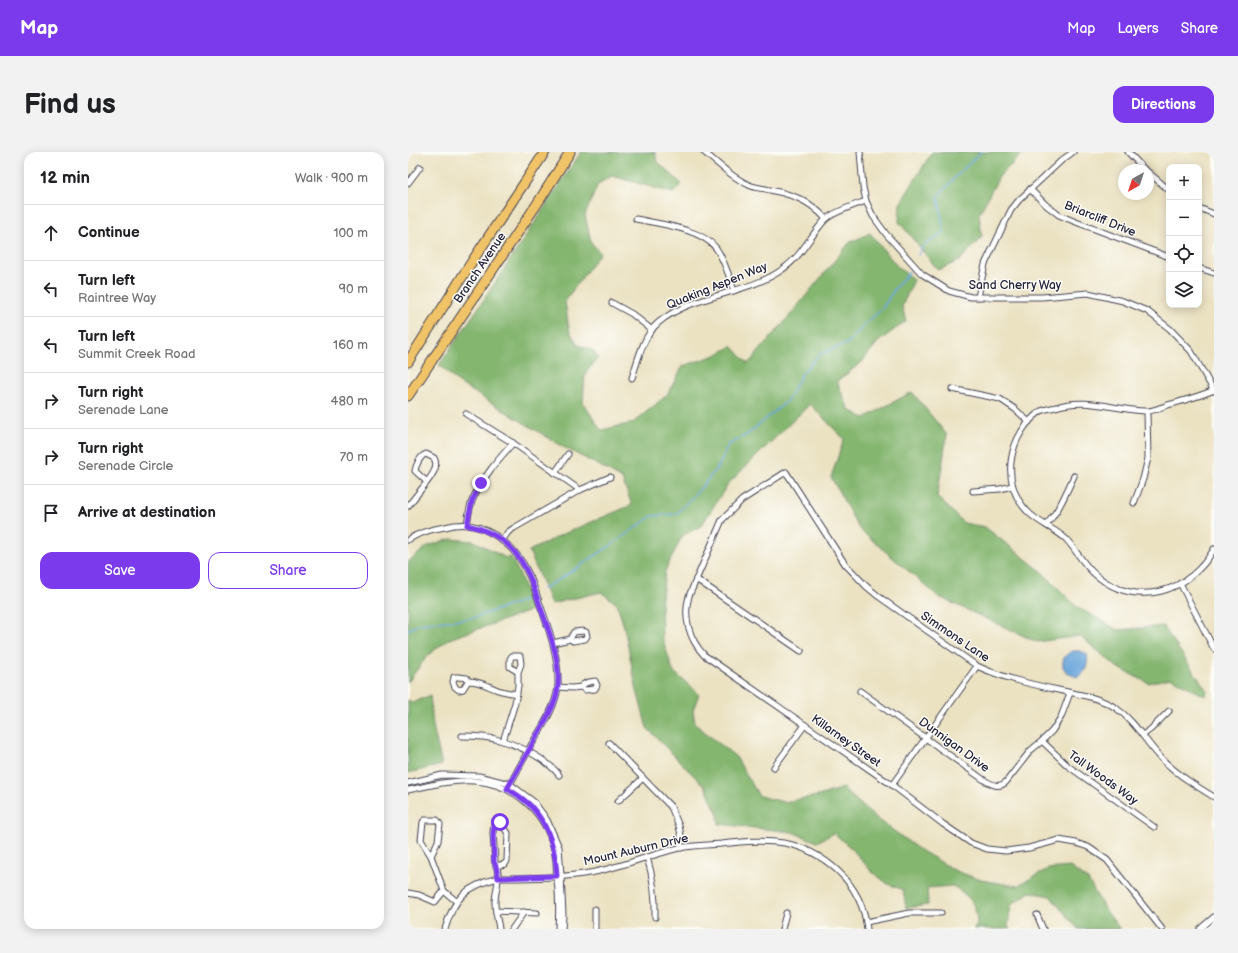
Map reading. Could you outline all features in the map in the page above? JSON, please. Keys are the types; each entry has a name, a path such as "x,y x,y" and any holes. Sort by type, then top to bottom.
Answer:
{"highway":[{"name":"Branch Avenue","path":"408,362 544,152"},
{"name":"Branch Avenue","path":"408,396 539,201 570,152"}],"street":[{"path":"704,152 729,173 750,185 788,194 804,200 826,219"},
{"name":"Sand Cherry Way","path":"860,152 866,202 873,216 886,234 922,274 949,291 971,298 1042,297 1088,293 1123,301 1147,311 1170,330 1191,352 1214,390"},
{"path":"978,297 985,264 1005,220 1019,200 1030,189 1073,152"},
{"path":"1128,152 1139,164"},
{"path":"408,182 420,167"},
{"path":"1154,177 1166,187"},
{"name":"Briarcliff Drive","path":"1030,189 1046,205 1064,216 1166,256"},
{"name":"Quaking Aspen Way","path":"632,378 645,342 652,330 665,317 686,306 763,280 783,269 793,261 826,219 850,206 866,202"},
{"path":"1202,209 1214,214"},
{"path":"636,219 685,230 701,236 710,242 723,259 734,290"},
{"path":"1202,269 1214,274"},
{"path":"612,303 632,314 652,330"},
{"path":"952,389 1000,399 1015,409 1029,422"},
{"path":"1214,390 1147,412 1078,402 1064,404 1042,411 1029,422 1014,445 1011,457 1010,476 1012,486 1020,503 1027,512 1067,540 1087,568 1098,577 1123,591 1147,594 1162,592 1181,585 1207,561 1214,549"},
{"path":"1134,504 1143,479 1148,458 1147,412"},
{"path":"466,414 513,443 580,490"},
{"path":"467,525 472,501 481,483 495,463 513,443"},
{"path":"408,506 427,482 434,471 436,463 434,458 426,454 420,459 415,471 427,482"},
{"path":"556,473 568,454"},
{"name":"Killarney Street","path":"786,472 742,500 722,520 689,596 686,611 691,634 700,651 726,672 892,785 962,838 987,849 1013,851 1059,840 1071,841 1088,847 1107,860 1162,929"},
{"name":"Simmons Lane","path":"786,472 845,564 866,586 977,666 1010,679 1097,699 1115,708 1130,720 1162,758 1181,777 1214,797"},
{"path":"1046,525 1052,519 1074,476"},
{"path":"502,541 508,532 514,528 580,490 610,477"},
{"path":"973,491 1000,489 1012,486"},
{"path":"408,540 414,536 438,528 467,525 485,531 502,541 517,554 528,572 553,643 557,662 558,687 555,700 548,715 508,786"},
{"path":"696,579 801,651"},
{"path":"1181,585 1214,649"},
{"path":"553,643 570,639"},
{"path":"892,785 977,666"},
{"path":"502,741 517,694 518,672"},
{"path":"468,681 480,682 498,690 517,694"},
{"path":"558,687 581,688"},
{"name":"Dunnigan Drive","path":"860,691 993,785 1003,785 1031,750 1052,731 1061,717 1070,692"},
{"path":"1143,735 1151,729 1169,710"},
{"path":"774,767 805,725"},
{"path":"462,736 473,736 502,741 528,752 550,765 559,775"},
{"name":"Tall Woods Way","path":"1042,741 1068,766 1154,828"},
{"path":"609,743 652,789 666,801 674,813 681,834 681,848"},
{"path":"408,783 442,775 470,775 493,778 534,802 547,820 559,848 558,929"},
{"path":"618,801 643,778"},
{"path":"408,790 469,781 508,786"},
{"path":"496,866 505,864 508,861 508,833 497,819 494,822 493,833 494,862 498,878 495,901 499,929"},
{"path":"431,856 438,841 440,824 437,820 425,820 423,822 421,840 431,856 444,891 456,901 450,912 445,929"},
{"name":"Mount Auburn Drive","path":"456,901 475,885 498,878 559,876 596,872 681,848 757,840 789,844 811,851 833,866 853,888 860,903 867,929"},
{"path":"647,857 654,881 655,917"},
{"path":"559,876 563,915 562,929"},
{"path":"408,893 419,895 435,902 444,891"},
{"path":"595,909 595,929"},
{"path":"496,911 537,913"},
{"path":"512,929 524,912"},
{"path":"782,929 786,913"},
{"path":"866,922 910,913 942,913"},
{"path":"1037,915 1043,929"},
{"path":"1200,929 1214,917"}],"green space":[{"path":"581,152 655,152 657,161 682,184 673,193 612,176 598,184 585,215 591,242 600,253 565,301 569,330 578,345 592,350 598,358 585,374 583,403 601,430 633,423 667,395 683,366 716,355 732,346 748,364 849,243 870,233 897,266 914,280 902,306 906,321 878,342 861,363 837,381 849,410 864,418 912,392 947,435 937,497 964,523 985,527 1040,570 1077,607 1118,630 1163,626 1207,691 1205,696 1171,678 1148,683 1117,667 1080,636 1037,642 939,597 859,529 831,477 844,439 810,404 728,484 701,526 682,536 665,571 661,605 662,637 673,671 699,694 693,710 695,724 736,757 759,796 784,802 818,796 843,788 871,814 917,848 956,871 981,880 1017,886 1048,869 1070,867 1088,880 1104,908 1120,929 1078,929 1050,896 1030,892 1011,905 1008,926 1010,929 973,929 977,925 976,911 972,902 965,894 953,886 927,888 928,905 906,908 903,890 888,884 871,871 853,850 834,833 817,842 792,832 719,824 718,815 706,788 647,728 636,687 624,627 617,604 601,592 551,604 529,551 563,534 632,505 622,479 565,448 459,383 439,365"},
{"path":"932,152 1024,152 999,177 979,214 982,237 959,261 938,270 899,222 900,204"},
{"path":"451,539 474,541 506,558 511,557 520,575 533,610 449,639 427,656 408,682 408,562 428,546"},
{"path":"430,695 433,726 442,765 408,773 408,700 413,703"}],"water":[{"path":"1073,651 1080,651 1087,654 1088,661 1085,671 1077,677 1067,673 1063,667 1065,657"}],"waterway":[{"path":"918,255 922,247 944,232 938,196 981,152"},
{"path":"543,589 607,548 652,516 676,514 700,489 720,464 728,445 748,434 787,401 802,373 820,354 848,343 865,324 882,309 895,288 909,272"},
{"path":"408,630 419,624 473,618 528,599"}],"route":[{"path":"481,483 472,501 467,525 492,534 510,546 517,554 531,580 553,643 557,662 558,687 555,700 542,727 507,789 522,798 540,817 550,836 555,853 557,876 498,878 494,862 493,833 495,820 497,819 500,822"}]}
